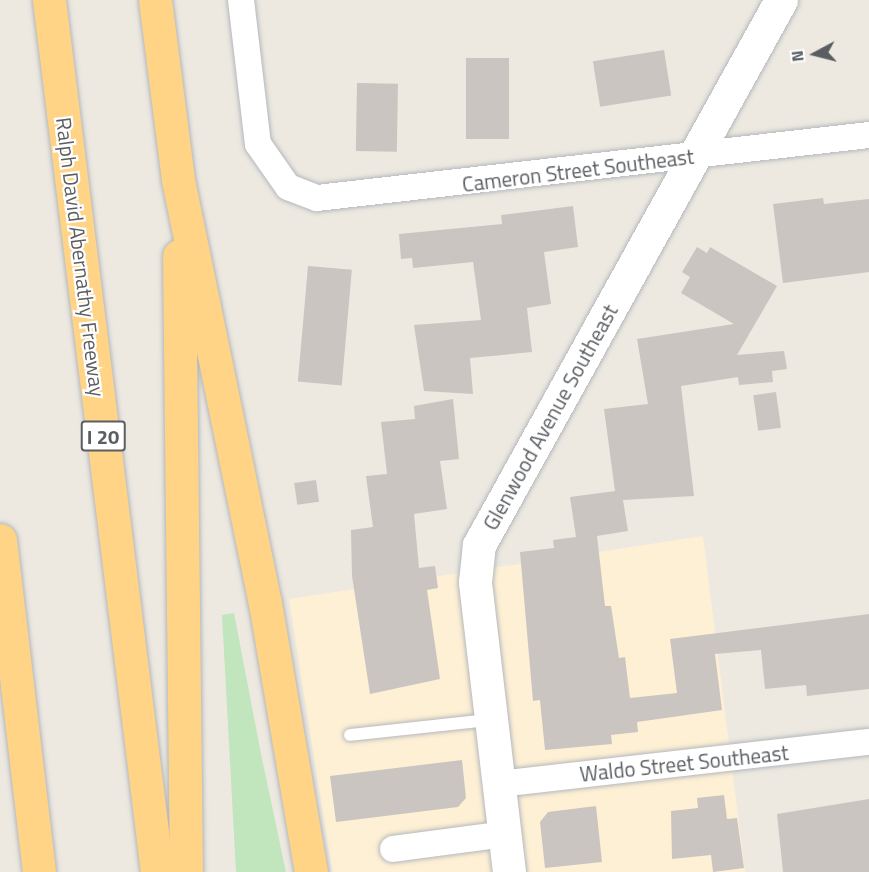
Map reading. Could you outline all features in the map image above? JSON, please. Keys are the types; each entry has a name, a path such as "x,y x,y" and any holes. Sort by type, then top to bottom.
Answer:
{"highway":[{"name":"Ralph David Abernathy Freeway","path":"49,0 158,872"},
{"path":"155,0 178,180 265,603 311,872"},
{"path":"178,180 186,872"},
{"path":"0,540 39,872"}],"street":[{"name":"Cameron Street Southeast","path":"241,0 258,144 288,187 337,198 869,135"},
{"name":"Glenwood Avenue Southeast","path":"509,872 475,582 479,545 781,0"},
{"name":"Waldo Street Southeast","path":"499,784 869,742"},
{"path":"393,849 505,834"}],"lane":[{"path":"350,735 491,720"}],"shaded area":[{"path":"703,536 745,872 332,872 289,599"}],"green space":[{"path":"234,613 286,872 236,872 222,615"}],"building":[{"path":"664,50 671,95 600,107 593,61"},
{"path":"466,58 509,58 509,139 466,139"},
{"path":"357,83 398,84 397,152 356,151"},
{"path":"823,198 824,204 869,199 869,272 783,283 773,204"},
{"path":"573,206 578,247 544,252 551,304 527,308 532,352 470,358 473,394 424,391 414,325 481,320 473,262 413,268 412,258 401,259 399,234 502,224 501,215"},
{"path":"697,247 707,253 710,247 777,286 737,355 784,351 787,369 772,371 773,382 739,385 738,377 681,386 694,496 623,500 628,531 597,536 605,606 611,606 619,658 625,657 630,698 677,693 670,639 869,614 869,689 807,696 806,685 765,689 761,650 715,654 722,710 637,722 638,732 611,735 612,744 545,750 540,700 533,701 520,552 554,548 553,540 576,537 570,497 615,491 604,409 648,404 637,339 734,324 681,293 690,277 682,272"},
{"path":"308,266 352,270 342,385 298,382"},
{"path":"776,392 781,428 758,431 753,395"},
{"path":"453,399 459,459 440,461 447,509 414,514 419,568 435,566 438,588 427,590 440,679 370,694 352,576 351,530 373,527 366,476 387,474 381,422 415,419 414,406"},
{"path":"316,480 319,502 297,505 294,483"},
{"path":"462,760 466,798 458,807 336,822 330,776"},
{"path":"724,795 727,819 737,818 744,868 713,872 711,855 672,859 671,811 698,808 697,798"},
{"path":"869,799 869,872 783,872 777,814"},
{"path":"596,806 602,862 545,868 540,822 548,812"}]}
